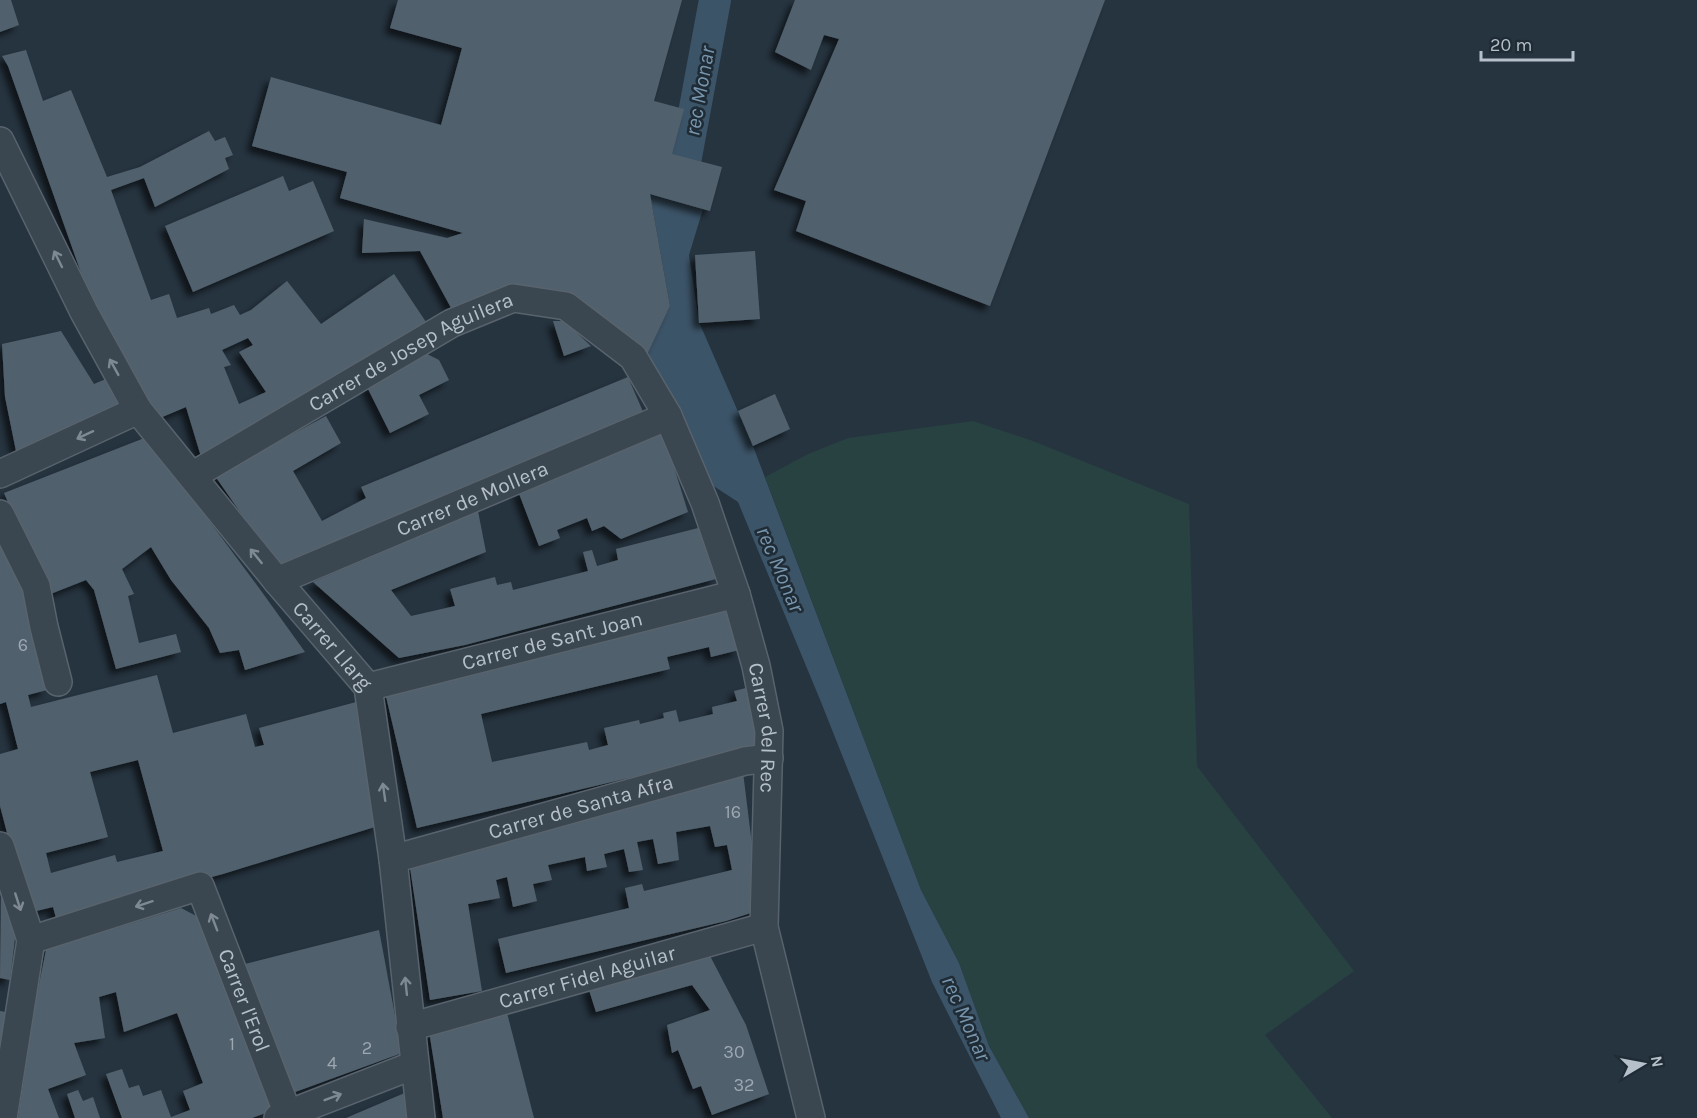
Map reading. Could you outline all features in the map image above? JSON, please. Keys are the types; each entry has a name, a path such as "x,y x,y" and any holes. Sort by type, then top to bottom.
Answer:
{"street":[{"name":"Carrer Llarg","path":"0,141 84,312 138,410 277,581 368,687 393,859 421,1118"},
{"name":"Carrer de Josep Aguilera","path":"192,476 452,322 513,298 566,306 633,357"},
{"name":"Carrer del Rec","path":"633,357 668,416 705,503 736,594 756,666 767,720 769,758 764,927 811,1118"},
{"path":"0,474 138,410"},
{"name":"Carrer de Mollera","path":"277,581 668,416"},
{"path":"0,514 36,586 58,682"},
{"name":"Carrer de Sant Joan","path":"368,687 736,594"},
{"name":"Carrer de Santa Afra","path":"393,859 745,761 769,758"},
{"path":"0,846 31,940 11,990 3,1118"},
{"name":"Carrer l'Erol","path":"31,940 200,886 283,1116"},
{"name":"Carrer Fidel Aguilar","path":"410,1027 764,927"},
{"path":"283,1116 414,1065"}],"green space":[{"path":"973,421 1033,441 1189,504 1197,766 1354,971 1265,1035 1332,1118 1029,1118 989,1046 959,963 921,890 765,477 808,454 848,438"}],"water":[{"path":"650,194 703,209 689,255 699,322 753,446 921,890 959,963 989,1046 1029,1118 1001,1118 932,982 821,702 738,502 709,483 646,357 670,306"}],"building":[{"path":"0,0 11,0 19,25 0,32"},
{"path":"398,0 682,0 654,101 684,109 672,154 722,167 710,211 650,194 670,306 646,357 580,298 501,293 456,317 420,251 362,253 364,219 447,238 463,233 340,198 347,172 252,146 271,77 441,125 462,48 390,28"},
{"path":"795,0 1105,0 990,306 796,231 806,201 774,190 839,39 824,35 811,70 775,52"},
{"path":"26,50 43,101 71,90 107,177 140,167 209,131 215,141 225,137 233,155 225,158 229,169 155,207 144,178 111,190 151,300 169,294 177,318 209,308 211,314 234,305 240,315 251,310 287,281 321,324 394,274 428,325 202,460 186,407 160,418 97,318 8,66 2,56","holes":["248,338 253,345 239,352 266,392 239,404 224,367 231,365 222,350"]},
{"path":"283,176 289,191 313,181 334,231 193,292 165,226"},
{"path":"755,251 760,319 699,323 695,255"},
{"path":"553,321 564,321 591,346 564,356"},
{"path":"61,331 94,384 106,379 128,409 16,451 5,397 2,344"},
{"path":"427,354 439,360 449,380 419,395 429,414 390,433 366,385"},
{"path":"628,377 644,414 279,578 256,535 215,476 326,416 341,443 293,471 322,521 366,498 361,487"},
{"path":"775,394 790,429 753,446 738,411"},
{"path":"663,432 688,512 621,539 604,526 592,531 587,518 557,530 560,538 539,546 518,491"},
{"path":"147,437 305,652 245,670 239,650 220,653 209,628 171,580 151,547 122,569 134,594 128,596 139,643 176,634 181,652 116,669 94,590 86,580 48,595 4,493"},
{"path":"478,511 486,552 391,590 411,616 455,606 450,589 495,577 497,585 511,582 513,590 588,571 583,552 592,550 597,566 618,560 616,549 702,527 716,579 465,645 399,658 313,582"},
{"path":"0,541 25,593 47,690 28,695 31,707 157,675 173,733 246,714 255,747 264,745 259,728 360,701 378,826 223,874 56,918 53,907 28,913 0,806 0,754 18,749 6,702 0,704","holes":["138,760 163,851 117,862 115,855 51,873 46,853 108,837 90,772"]},
{"path":"728,606 739,650 711,657 709,647 667,657 670,669 481,714 492,762 587,742 589,750 608,745 604,728 639,720 640,724 664,718 663,713 676,710 679,722 713,714 712,707 737,701 734,691 750,687 764,746 417,828 384,688"},
{"path":"743,772 760,910 726,921 506,973 498,939 629,908 625,888 642,884 644,891 732,870 727,845 715,847 710,826 676,832 679,860 658,864 653,839 637,842 643,870 629,872 624,849 604,854 607,867 587,871 585,857 548,865 552,880 533,884 537,901 513,907 507,877 496,880 500,898 468,904 482,991 430,1000 409,861"},
{"path":"1,890 15,938 10,980 0,978"},
{"path":"181,908 204,920 271,1111 252,1118 122,1118 106,1074 122,1069 129,1088 139,1085 143,1096 161,1090 171,1117 190,1110 183,1091 203,1083 177,1013 124,1032 116,992 99,997 105,1038 74,1043 86,1075 48,1089 59,1118 18,1118 36,999 46,950"},
{"path":"379,930 402,1053 287,1095 241,965"},
{"path":"708,952 746,1025 769,1094 712,1115 701,1086 693,1089 678,1050 672,1053 667,1025 710,1010 692,985 596,1012 588,987"},
{"path":"506,1009 534,1118 443,1118 429,1031"},
{"path":"0,1011 11,1013 0,1063"},
{"path":"78,1090 83,1101 93,1097 100,1118 75,1118 67,1094"},
{"path":"407,1092 411,1118 346,1118"}],"waterway":[{"name":"rec Monar","path":"678,200 715,0"}]}
